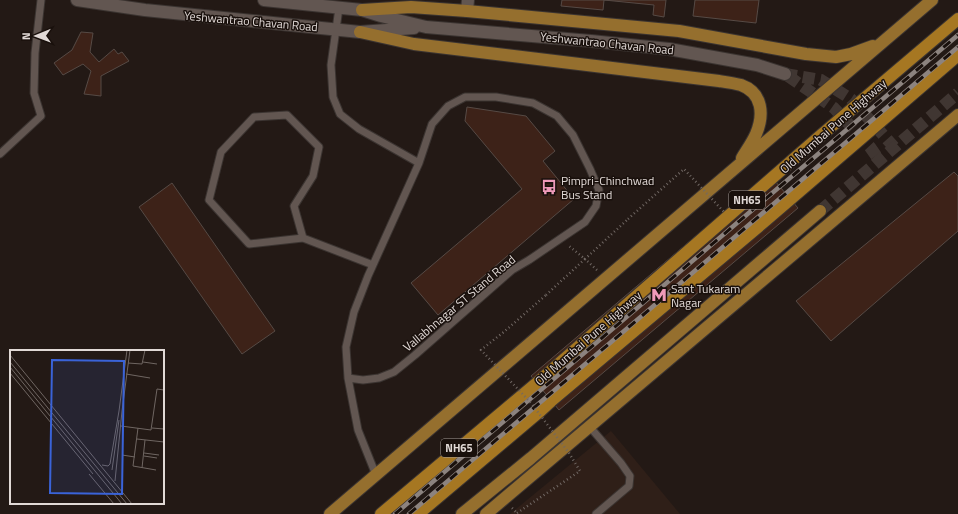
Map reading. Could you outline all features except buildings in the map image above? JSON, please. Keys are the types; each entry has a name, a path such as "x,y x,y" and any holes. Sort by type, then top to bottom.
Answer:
{"highway":[{"name":"Old Mumbai Pune Highway","path":"380,514 538,382 825,132 958,19"},
{"name":"Old Mumbai Pune Highway","path":"418,514 765,221 958,55"}],"main road":[{"path":"330,514 932,0"},
{"path":"362,10 467,6 679,31 799,53 836,57 851,54 882,43"},
{"path":"360,32 414,44 712,80 741,85 752,92 759,102 761,115 756,134 737,166"},
{"path":"486,514 958,115"},
{"path":"462,514 531,458 820,211"}],"street":[{"name":"Yeshwantrao Chavan Road","path":"77,0 145,10 360,32 426,27"},
{"name":"Yeshwantrao Chavan Road","path":"264,0 362,10 426,27 670,49 757,65 785,74"}],"lane":[{"path":"0,154 41,116 34,93 35,53 41,0"},
{"path":"339,8 331,65 333,97 340,114 359,129 419,163"},
{"name":"Vallabhnagar ST Stand Road","path":"465,97 496,97 533,103 557,116 573,135 599,190 596,206 585,222 530,260 512,270 394,372 379,378 363,380 348,378 346,347 354,312 373,265 419,163 432,124 448,106 465,97"},
{"path":"303,238 294,206 313,176 319,148 288,115 254,116 221,152 209,200 249,244 303,238 373,265"},
{"path":"348,378 358,430 376,475"},
{"path":"589,426 621,463 630,476 630,486 596,514"}],"path":[{"path":"517,513 580,471 569,453 532,403 481,350 586,260 628,219 684,169 724,212"},
{"path":"561,239 586,260"}],"shaded area":[{"path":"611,431 680,514 510,514"}],"tunnel":[{"path":"785,74 821,80 851,99 894,147"},
{"path":"788,76 834,108 870,147 879,160"},
{"path":"820,211 958,93"}],"railway":[{"path":"395,514 958,35"},
{"path":"409,514 958,47"}],"place":[{"name":"Pimpri-Chinchwad Bus Stand","path":"549,187"},
{"name":"Sant Tukaram Nagar","path":"659,295"}]}
